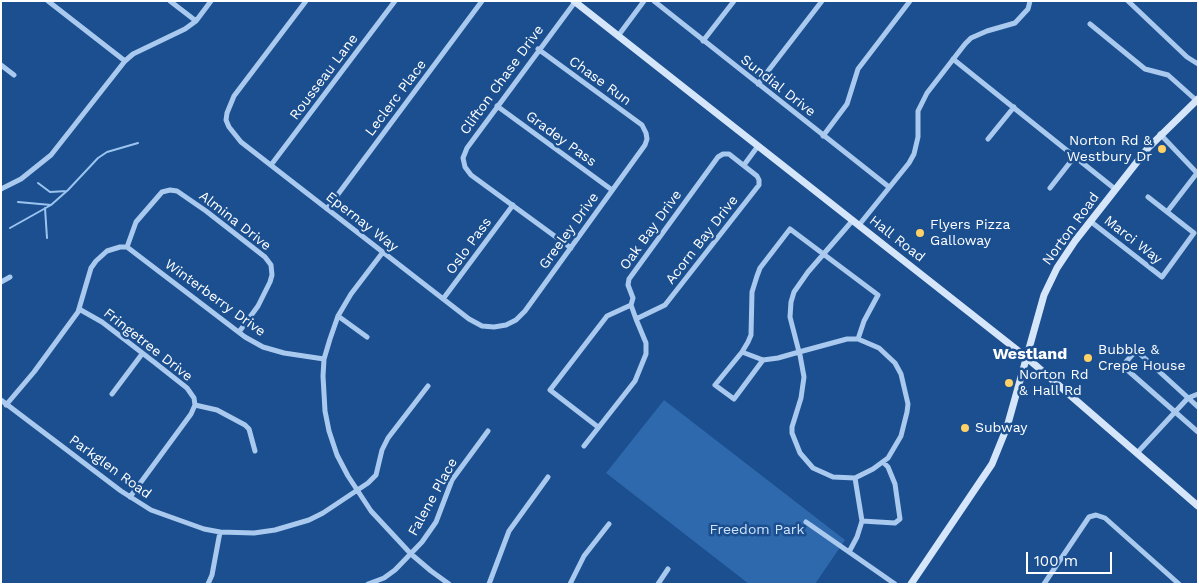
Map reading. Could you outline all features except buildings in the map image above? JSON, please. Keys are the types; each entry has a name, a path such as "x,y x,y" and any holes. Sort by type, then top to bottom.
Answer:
{"main road":[{"name":"Hall Road","path":"574,1 1026,357 1198,506"},
{"name":"Norton Road","path":"911,584 992,464 1007,427 1048,285 1057,268 1090,222 1160,134 1197,100"}],"street":[{"path":"48,1 125,62"},
{"path":"170,1 196,21"},
{"path":"1,189 22,179 51,155 133,54 185,29 196,21 210,1"},
{"name":"Epernay Way","path":"306,1 234,96 226,113 226,120 233,133 241,142 443,299 476,323 494,327"},
{"name":"Rousseau Lane","path":"271,165 395,1"},
{"name":"Leclerc Place","path":"327,209 482,1"},
{"name":"Clifton Chase Drive","path":"513,205 471,175 464,167 463,154 574,1"},
{"path":"618,36 644,1"},
{"name":"Sundial Drive","path":"654,1 889,187"},
{"path":"703,41 734,1"},
{"path":"758,84 822,1"},
{"path":"824,136 847,104 858,70 910,1"},
{"path":"742,352 763,360 799,352 847,339 858,339 872,344 886,353 895,363 901,374 908,404 905,424 895,447 883,462 874,469 855,478 842,478 821,473 812,468 796,446 792,426 801,398 804,377 799,352 790,317 794,292 823,254 856,222 909,163 917,146 918,111 921,103 953,59 971,38 1015,23 1028,9 1030,1"},
{"path":"1128,1 1187,57 1198,64"},
{"path":"1090,24 1145,69 1168,75 1197,100"},
{"name":"Chase Run","path":"538,49 642,124 646,133"},
{"path":"953,59 1115,190"},
{"path":"1,65 14,75"},
{"name":"Gradey Pass","path":"497,106 612,190"},
{"path":"988,139 1014,107"},
{"name":"Greeley Drive","path":"494,327 506,324 520,316 645,145 646,133"},
{"path":"1148,197 1167,212 1198,174 1160,134"},
{"path":"744,165 758,146"},
{"name":"Oak Bay Drive","path":"584,446 635,381 646,354 646,343 631,305 633,298 628,285 628,279 718,157 723,154 729,154 744,165"},
{"path":"1050,188 1075,156"},
{"name":"Acorn Bay Drive","path":"636,319 665,305 756,190 759,185 759,178 744,165"},
{"name":"Almina Drive","path":"127,247 136,222 156,197 162,192 170,190 183,194 265,257 271,265 272,275 270,282 258,306 239,332"},
{"path":"513,205 571,248"},
{"name":"Oslo Pass","path":"443,299 513,205"},
{"name":"Marci Way","path":"1090,222 1162,277 1194,233 1167,212"},
{"path":"763,360 734,399 714,385 742,352 751,335 752,292 760,268 790,229 878,295 864,321 858,339"},
{"path":"6,405 34,372 79,309 91,268 96,261 106,251 127,247"},
{"name":"Winterberry Drive","path":"127,247 239,332 263,347 324,359"},
{"path":"383,252 358,283 338,316 324,359 323,395 329,431 337,456 371,511 411,554 449,584"},
{"path":"1,282 10,276"},
{"path":"598,428 550,390 607,316 631,305"},
{"name":"Fringetree Drive","path":"79,309 102,322 187,388 195,405"},
{"path":"338,316 367,337"},
{"path":"112,394 142,354"},
{"path":"1198,407 1139,354 1133,354 1124,364 1124,368 1198,432"},
{"name":"Parkglen Road","path":"1,400 130,497 151,510 170,518 220,532 254,533 298,524 323,513 368,483 376,475 386,442 428,386"},
{"path":"1137,453 1188,398 1198,394"},
{"path":"130,497 191,414 195,405 217,410 245,425 249,429 255,451"},
{"name":"Falene Place","path":"368,584 384,578 395,570 422,542 436,522 452,480 488,431"},
{"path":"862,521 895,524 900,519 895,484 888,467 883,462"},
{"path":"489,584 509,531 548,477"},
{"path":"849,552 862,521 855,478"},
{"path":"1052,584 1045,582 1089,517 1096,515 1105,518 1179,584"},
{"path":"806,522 895,584"},
{"path":"570,584 584,556 608,524"},
{"path":"208,584 212,575 220,532"},
{"path":"658,584 668,570"}],"green space":[{"name":"Freedom Park","path":"664,400 845,540 815,584 749,584 606,473"}],"waterway":[{"path":"10,228 51,205 98,158 107,152 138,143"},
{"path":"38,183 50,192 67,191"},
{"path":"18,202 51,205"},
{"path":"45,208 47,238"}],"place":[{"name":"Norton Rd & Westbury Dr","path":"1162,149"},
{"name":"Flyers Pizza Galloway","path":"920,233"},
{"name":"Bubble & Crepe House","path":"1088,358"},
{"name":"Norton Rd & Hall Rd","path":"1009,383"},
{"name":"Subway","path":"965,428"}],"district":[{"name":"Westland","path":"1030,354"}]}
